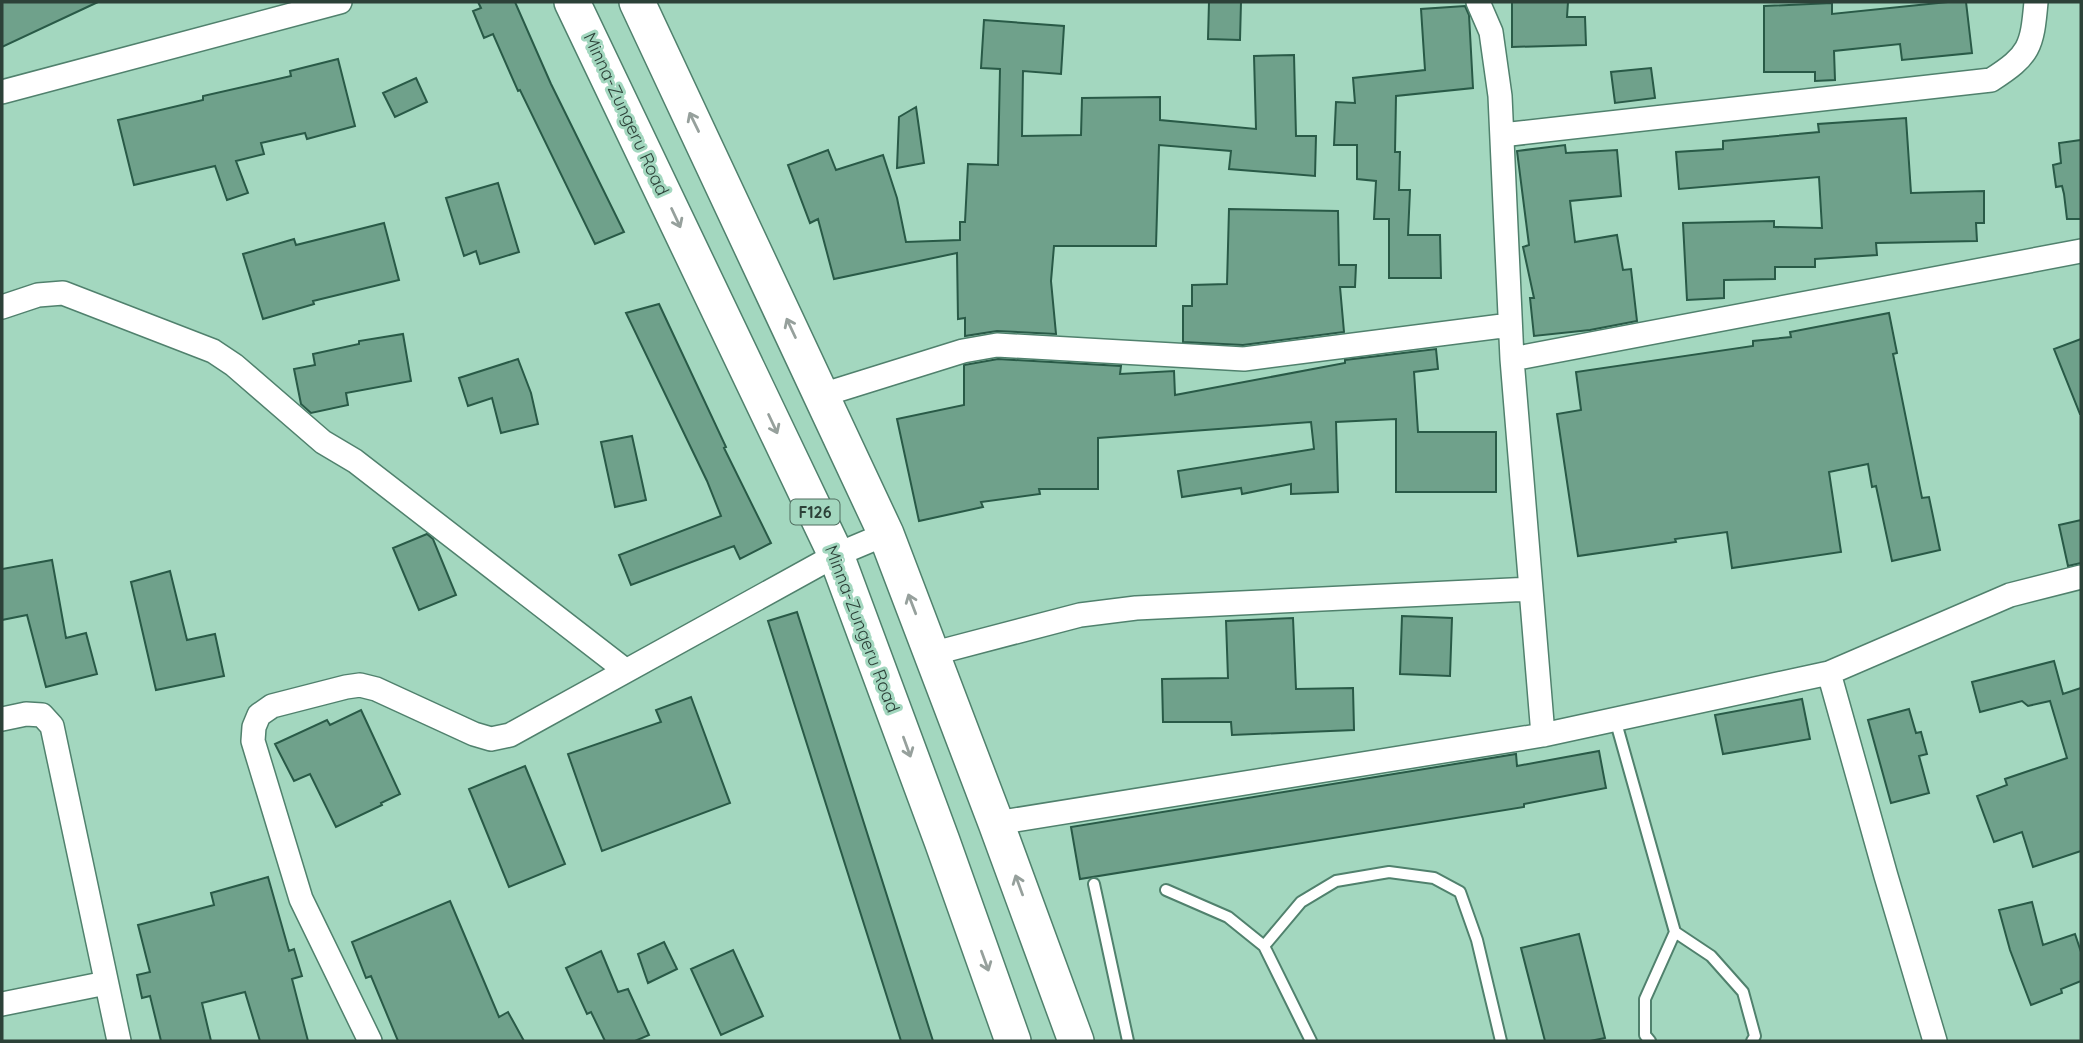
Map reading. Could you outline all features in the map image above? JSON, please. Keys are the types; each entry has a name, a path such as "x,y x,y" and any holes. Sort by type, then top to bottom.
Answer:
{"main road":[{"name":"Minna-Zungeru Road","path":"572,2 836,555 1013,1041"},
{"path":"636,2 886,534 1076,1041"}],"street":[{"path":"2,92 340,2"},
{"path":"1478,2 1491,32 1500,96 1512,359 1543,735"},
{"path":"1502,135 1991,80 2018,62 2033,36 2036,2"},
{"path":"1512,359 2081,251"},
{"path":"2,307 38,295 63,293 213,351 234,365 323,442 355,461 625,670"},
{"path":"822,395 963,351 998,345 1244,359 1510,325"},
{"path":"370,1041 301,900 253,741 254,727 259,715 272,706 360,685 376,689 474,734 491,739 510,735 836,555 886,534"},
{"path":"996,823 1543,735 1829,673 2010,595 2081,577"},
{"path":"932,654 1080,615 1136,608 1531,589"},
{"path":"1829,673 1935,1041"},
{"path":"2,719 26,714 42,715 52,726 119,1041"},
{"path":"2,1004 106,983"}],"lane":[{"path":"1615,719 1675,932 1646,999 1645,1035 1650,1041"},
{"path":"1264,946 1301,902 1336,881 1389,872 1434,878 1460,892 1477,940 1501,1041"},
{"path":"1094,884 1128,1041"},
{"path":"1167,890 1228,917 1264,946 1311,1041"},
{"path":"1675,932 1712,956 1743,992 1755,1036 1752,1041"}],"building":[{"path":"2,2 98,2 2,47"},
{"path":"478,2 515,2 551,84 624,232 595,244 520,90 518,91 493,34 484,38 473,11 481,8"},
{"path":"1209,2 1241,2 1240,40 1208,39"},
{"path":"1512,2 1568,2 1567,17 1585,17 1586,45 1512,47"},
{"path":"1966,2 1972,53 1902,60 1900,44 1834,51 1835,80 1815,81 1815,72 1764,72 1764,6 1832,3 1832,14"},
{"path":"1465,6 1469,15 1473,88 1396,96 1395,152 1400,152 1399,190 1410,190 1408,235 1440,235 1441,278 1389,278 1389,219 1374,219 1376,181 1357,179 1357,145 1334,145 1336,102 1355,103 1353,78 1425,70 1421,9"},
{"path":"984,20 1064,26 1061,74 1023,71 1022,136 1081,135 1082,98 1160,97 1160,120 1256,129 1254,56 1294,55 1296,136 1316,136 1315,176 1229,169 1231,151 1159,145 1156,246 1054,246 1051,281 1056,334 997,331 965,336 965,318 958,319 957,253 834,279 818,219 810,223 788,165 828,150 836,170 883,155 897,198 906,242 960,240 960,222 965,222 968,164 998,165 1000,69 981,68"},
{"path":"338,59 355,126 307,139 305,133 261,143 264,154 236,161 248,193 227,200 215,166 134,185 118,120 203,100 203,96 291,76 290,71"},
{"path":"1651,68 1655,98 1615,103 1611,72"},
{"path":"416,78 427,102 395,117 383,93"},
{"path":"916,107 924,163 897,168 899,117"},
{"path":"1906,118 1911,193 1984,191 1984,223 1976,223 1977,241 1876,243 1877,255 1815,259 1815,267 1775,267 1775,279 1724,280 1724,298 1687,300 1683,223 1774,221 1774,227 1822,228 1819,177 1679,189 1676,152 1723,149 1723,141 1819,132 1818,124"},
{"path":"2081,140 2081,219 2067,219 2062,186 2056,187 2053,165 2061,163 2059,143"},
{"path":"1565,145 1566,153 1617,150 1621,196 1570,201 1575,242 1617,235 1623,270 1631,269 1637,321 1590,330 1534,336 1530,298 1534,298 1523,247 1529,245 1517,151"},
{"path":"498,183 519,252 480,264 476,251 464,256 446,198"},
{"path":"1229,209 1338,211 1339,265 1356,265 1355,287 1340,287 1344,332 1243,345 1183,342 1183,306 1192,306 1192,285 1227,284"},
{"path":"384,223 399,280 313,301 314,304 263,319 243,254 294,239 296,245"},
{"path":"659,304 726,447 724,448 771,543 740,559 734,546 631,585 619,555 721,516 707,481 626,313"},
{"path":"1889,313 1897,353 1893,354 1922,498 1929,497 1940,550 1892,561 1876,486 1872,487 1868,464 1829,472 1841,552 1732,568 1727,532 1578,556 1557,414 1581,410 1576,372 1753,346 1753,341 1791,337 1790,332"},
{"path":"403,334 411,381 346,393 348,405 311,413 301,404 294,369 315,365 313,354 359,344 359,341"},
{"path":"2081,339 2081,414 2080,414 2054,349"},
{"path":"1436,349 1438,369 1414,372 1418,432 1496,432 1496,492 1396,492 1396,419 1336,422 1338,492 1291,494 1291,484 1242,494 1241,488 1182,497 1178,471 1314,449 1311,422 1098,438 1098,489 1039,489 1040,494 981,502 983,507 919,521 897,419 964,405 964,365 998,359 1121,366 1120,374 1174,371 1175,395 1345,363 1345,360"},
{"path":"518,359 531,393 538,424 501,433 492,398 468,406 459,378"},
{"path":"632,436 646,500 615,507 601,442"},
{"path":"2081,520 2081,563 2068,566 2059,525"},
{"path":"427,534 433,539 456,595 419,610 393,548"},
{"path":"52,560 66,638 86,633 97,674 46,687 27,615 2,620 2,569"},
{"path":"170,571 187,640 215,634 224,676 156,690 131,582"},
{"path":"797,612 933,1041 901,1041 768,621"},
{"path":"1402,616 1452,618 1450,676 1400,674"},
{"path":"1293,618 1296,689 1353,688 1354,730 1232,735 1231,722 1163,722 1162,679 1228,678 1226,621"},
{"path":"2054,661 2063,694 2081,688 2081,851 2033,867 2022,832 1994,842 1977,796 2007,785 2005,779 2067,758 2050,701 2028,706 2022,701 1980,712 1972,682"},
{"path":"691,697 730,803 602,851 568,754 661,722 656,710"},
{"path":"1802,699 1810,739 1723,754 1715,715"},
{"path":"1909,709 1916,733 1921,732 1927,754 1919,756 1929,793 1891,803 1868,720"},
{"path":"361,710 400,794 336,827 310,774 294,781 275,744 327,720 330,725"},
{"path":"1599,751 1606,788 1524,804 1524,807 1080,879 1071,827 1516,754 1517,766"},
{"path":"525,766 565,864 509,887 469,789"},
{"path":"268,877 289,951 294,949 302,976 292,979 308,1041 260,1041 245,992 202,1003 211,1041 161,1041 150,996 142,998 137,975 150,972 138,925 214,905 211,893"},
{"path":"450,901 499,1017 508,1012 524,1041 398,1041 371,976 366,978 352,942"},
{"path":"2032,902 2043,945 2075,934 2081,952 2081,981 2061,989 2062,993 2031,1005 2010,950 1999,910"},
{"path":"1579,934 1605,1038 1590,1041 1545,1041 1521,948"},
{"path":"664,942 677,969 648,983 638,954"},
{"path":"733,950 763,1016 721,1035 691,969"},
{"path":"601,951 618,992 628,989 649,1035 635,1041 605,1041 591,1012 587,1014 566,968"}]}
